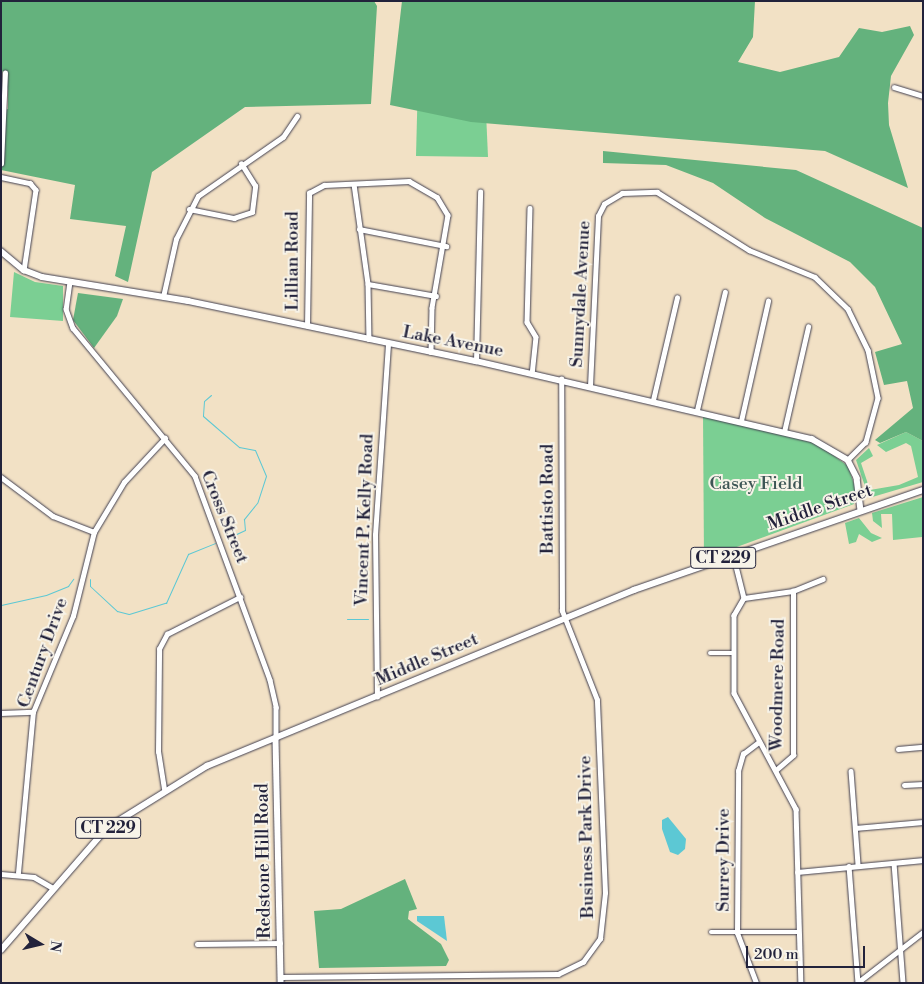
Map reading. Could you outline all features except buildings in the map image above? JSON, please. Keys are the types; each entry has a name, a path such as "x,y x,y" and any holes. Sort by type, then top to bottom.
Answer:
{"main road":[{"name":"Lake Avenue","path":"1,250 24,270 70,282 163,297 561,379 697,410 826,443 848,460 857,478 861,509"},
{"name":"Middle Street","path":"1,950 107,828 164,789 218,761 276,739 564,618 733,554 861,509 923,490"},
{"name":"Redstone Hill Road","path":"276,739 281,980"}],"street":[{"path":"1,164 5,73"},
{"path":"894,87 923,96"},
{"path":"163,297 170,258 189,209 208,187 283,137 298,116"},
{"path":"189,209 234,218 252,212 255,186 241,164"},
{"path":"1,177 30,183 36,190 24,270"},
{"name":"Lillian Road","path":"307,326 306,200 316,187 409,182 427,189 448,215 446,246 436,296 431,352"},
{"path":"354,184 368,284 369,339"},
{"path":"476,361 480,192"},
{"name":"Sunnydale Avenue","path":"590,386 598,216 604,204 622,193 657,192 749,250 815,277 848,309 868,350 878,398 866,442 848,460"},
{"path":"530,208 527,322 536,337 532,373"},
{"path":"359,229 446,246"},
{"name":"Cross Street","path":"70,282 66,309 73,328 195,476 275,698 276,739"},
{"path":"368,284 436,296"},
{"path":"697,410 725,292"},
{"path":"653,400 677,298"},
{"path":"741,421 768,301"},
{"path":"784,432 808,327"},
{"name":"Vincent P. Kelly Road","path":"377,697 376,535 388,344"},
{"name":"Battisto Road","path":"561,379 564,618"},
{"name":"Century Drive","path":"18,873 33,712 73,616 94,532 124,482 165,438"},
{"path":"1,477 54,516 94,532"},
{"path":"733,554 744,598 734,615 734,693 796,809 797,932 801,983"},
{"path":"744,598 793,591 823,579"},
{"name":"Woodmere Road","path":"776,770 793,755 793,591"},
{"path":"164,789 158,752 160,647 167,634 240,597"},
{"name":"Business Park Drive","path":"281,980 543,975 569,970 593,951 605,918 597,701 564,618"},
{"path":"710,653 734,653"},
{"path":"1,713 33,712"},
{"name":"Surrey Drive","path":"756,983 737,933 738,771 743,754 759,742"},
{"path":"898,749 923,748"},
{"path":"851,771 858,865"},
{"path":"904,785 923,784"},
{"path":"855,828 923,822"},
{"path":"797,872 923,860"},
{"path":"894,863 903,983"},
{"path":"849,866 857,983"},
{"path":"1,874 18,873 54,888"},
{"path":"711,932 797,932"},
{"path":"857,983 900,945 923,932"},
{"path":"197,944 280,942"}],"green space":[{"path":"1,1 374,1 377,6 371,104 245,107 152,172 128,282 115,276 126,226 70,219 75,185 1,170 1,111 8,109 8,90 1,67"},
{"path":"402,1 755,1 753,37 738,62 780,72 839,57 859,28 882,32 910,26 914,35 891,76 888,103 889,125 908,188 825,151 471,122 390,105"},
{"path":"420,1 481,1 488,157 416,156"},
{"path":"603,151 796,170 923,228 923,441 906,432 880,443 875,440 913,408 907,381 884,385 875,352 902,344 875,287 850,262 765,218 713,183 666,165 603,163"},
{"path":"14,272 35,282 63,286 63,321 10,317"},
{"path":"78,293 123,299 117,316 94,348 73,320"},
{"name":"Casey Field","path":"703,415 818,444 848,466 855,487 854,504 704,559"},
{"path":"906,432 923,441 923,482 869,498 856,460 869,448 873,456 861,463 870,490 899,485 918,477 911,446 906,443 886,452 877,445"},
{"path":"923,497 922,537 893,540 892,514 881,514 882,528 873,521 872,513"},
{"path":"859,518 871,533 882,538 872,542 859,534 856,542 849,544 845,523"},
{"path":"405,879 417,909 409,911 408,919 441,944 449,960 446,966 319,968 314,911 341,909"}],"water":[{"path":"668,817 686,839 685,849 678,855 670,852 662,829 662,820"},
{"path":"417,916 444,916 447,941 417,921"}],"waterway":[{"path":"211,395 204,401 203,416 239,447 255,450 266,476 257,503 244,519 245,530 228,538"},
{"path":"90,579 90,586 117,611 129,614 166,603 188,554 215,543"},
{"path":"1,605 46,595 68,586 73,579"},
{"path":"347,619 368,619"}]}
